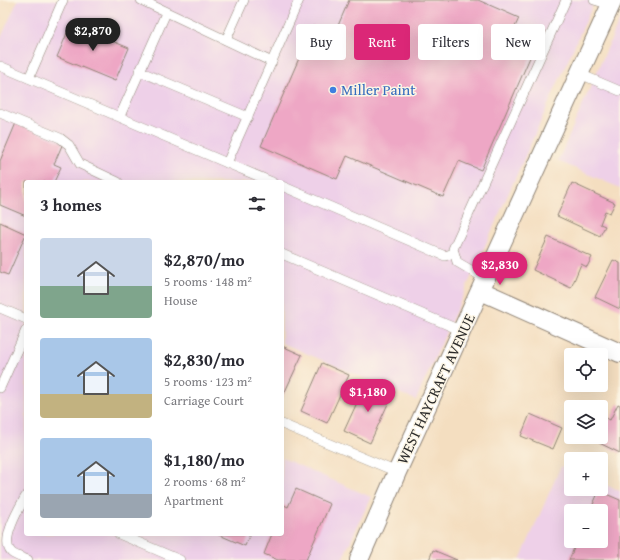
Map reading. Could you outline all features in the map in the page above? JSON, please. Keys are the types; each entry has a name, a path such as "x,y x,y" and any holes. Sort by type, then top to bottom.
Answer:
{"street":[{"name":"WEST HAYCRAFT AVENUE","path":"359,560 397,472 612,3"},
{"path":"484,285 620,353"}],"lane":[{"path":"29,78 63,0"},
{"path":"141,0 272,62"},
{"path":"226,40 244,0"},
{"path":"227,163 299,0"},
{"path":"484,285 457,262 453,249 566,0"},
{"path":"594,0 612,3"},
{"path":"120,116 166,13"},
{"path":"0,66 267,180"},
{"path":"139,71 248,117"},
{"path":"580,74 620,91"},
{"path":"0,113 60,138 69,145 80,164 114,180"},
{"path":"284,187 445,256 454,253"},
{"path":"284,255 462,331"},
{"path":"0,308 24,318"},
{"path":"0,388 24,334"},
{"path":"284,425 397,472"},
{"path":"24,500 8,531 6,544 11,552 28,560"},
{"path":"123,536 175,559"}],"shaded area":[{"path":"18,0 595,0 416,400 284,344 284,180 24,180 24,536 284,536 284,459 371,497 342,560 0,560 0,40"},
{"path":"620,19 620,188 558,161"},
{"path":"561,466 564,467 564,496 608,496 608,486 620,491 620,560 520,560"}],"building":[{"path":"349,0 478,0 519,18 516,24 491,24 491,60 529,60 481,170 459,161 443,197 347,156 337,179 261,146 298,60 346,60 346,24 339,24"},
{"path":"71,24 129,48 115,81 57,57"},
{"path":"16,123 63,143 54,164 61,167 55,180 24,180 24,215 0,205 0,161"},
{"path":"572,183 615,203 610,213 605,211 600,224 605,226 600,236 557,216"},
{"path":"0,222 24,233 24,239 8,275 0,272"},
{"path":"548,237 592,257 587,267 581,264 571,288 533,270"},
{"path":"613,260 620,263 620,309 595,297"},
{"path":"284,347 302,355 284,394"},
{"path":"322,363 349,375 327,423 301,411"},
{"path":"366,383 392,395 370,443 344,431"},
{"path":"618,404 620,405 620,453 601,444 608,444 608,419 610,420"},
{"path":"530,414 562,428 553,449 521,436"},
{"path":"296,489 330,504 306,560 278,560 264,554 271,536 284,536 284,505 288,507"},
{"path":"608,495 620,500 620,560 569,560 574,548 608,548 608,504 593,504 597,496"},
{"path":"222,536 249,536 245,546"},
{"path":"433,550 457,560 429,560"}],"place":[{"name":"Miller Paint","path":"333,90"}]}
